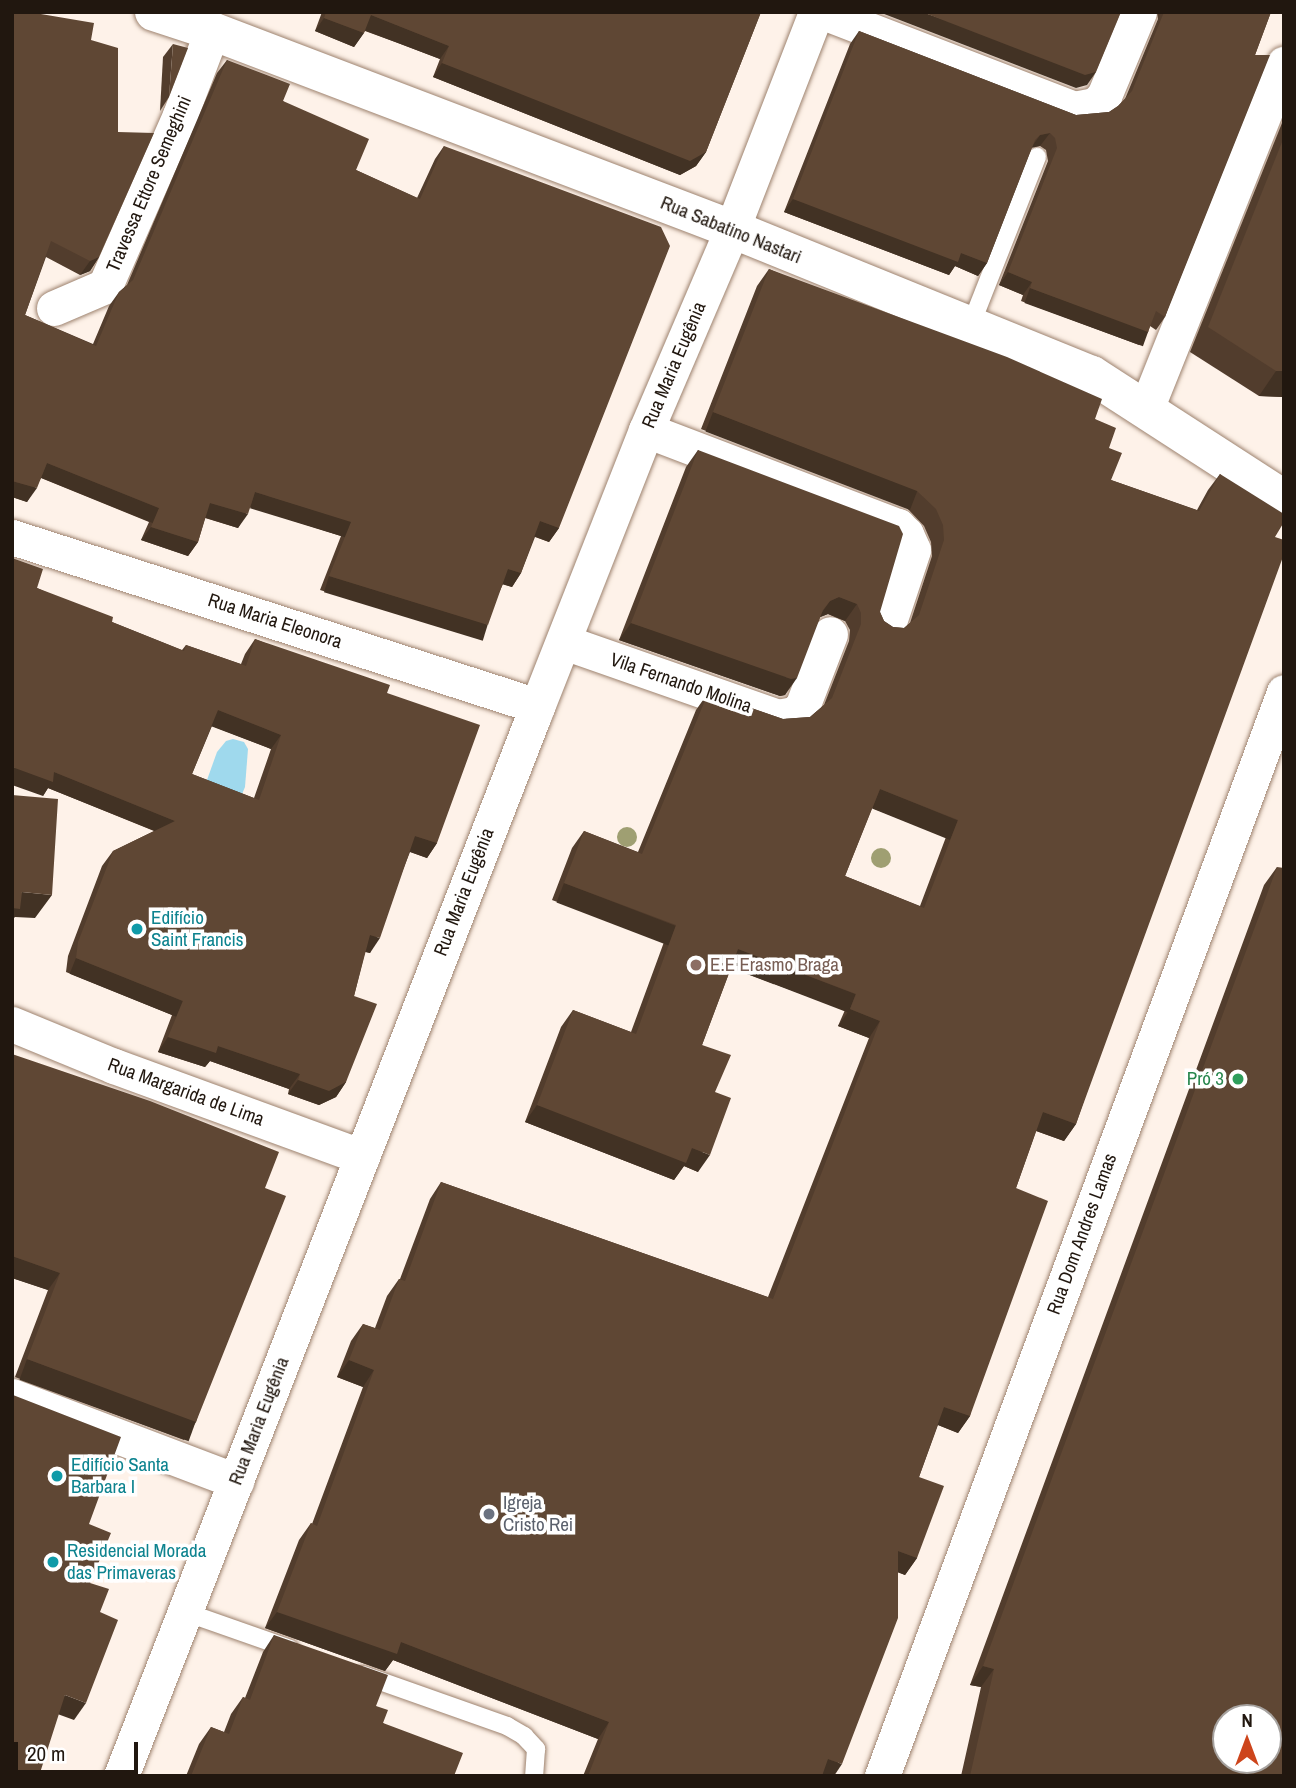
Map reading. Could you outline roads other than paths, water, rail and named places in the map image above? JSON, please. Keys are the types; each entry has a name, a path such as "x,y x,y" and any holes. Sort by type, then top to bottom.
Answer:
{"street":[{"name":"Rua Sabatino Nastari","path":"154,12 212,31 732,229 1093,375 1284,499"},
{"name":"Rua Maria Eugênia","path":"121,1776 537,706 646,430 732,229 816,12"},
{"path":"823,12 1074,109 1095,105 1104,96 1139,12"},
{"name":"Travessa Ettore Semeghini","path":"54,308 105,286 180,115 212,31"},
{"path":"1146,409 1284,64"},
{"path":"646,430 898,526 906,534 913,550 888,625"},
{"name":"Rua Maria Eleonora","path":"12,537 537,706"},
{"name":"Vila Fernando Molina","path":"564,642 778,717 794,714 802,707 830,634"},
{"name":"Rua Dom Andres Lamas","path":"883,1776 1284,692"},
{"name":"Rua Margarida de Lima","path":"12,1024 114,1066 362,1157"},
{"path":"12,1396 236,1481"}],"lane":[{"path":"970,327 1037,158"},
{"path":"184,1612 313,1657"},
{"path":"352,1671 507,1726 524,1736 536,1749 534,1776"}],"water":[{"path":"233,739 244,742 248,749 245,787 240,799 209,786 207,780 217,752 226,741"}],"place":[{"name":"Edifício Saint Francis","path":"137,929"},
{"name":"E.E Erasmo Braga","path":"696,965"},
{"name":"Pró 3","path":"1238,1079"},
{"name":"Edifício Santa Barbara I","path":"57,1476"},
{"name":"Igreja Cristo Rei","path":"489,1514"},
{"name":"Residencial Morada das Primaveras","path":"53,1562"}]}
